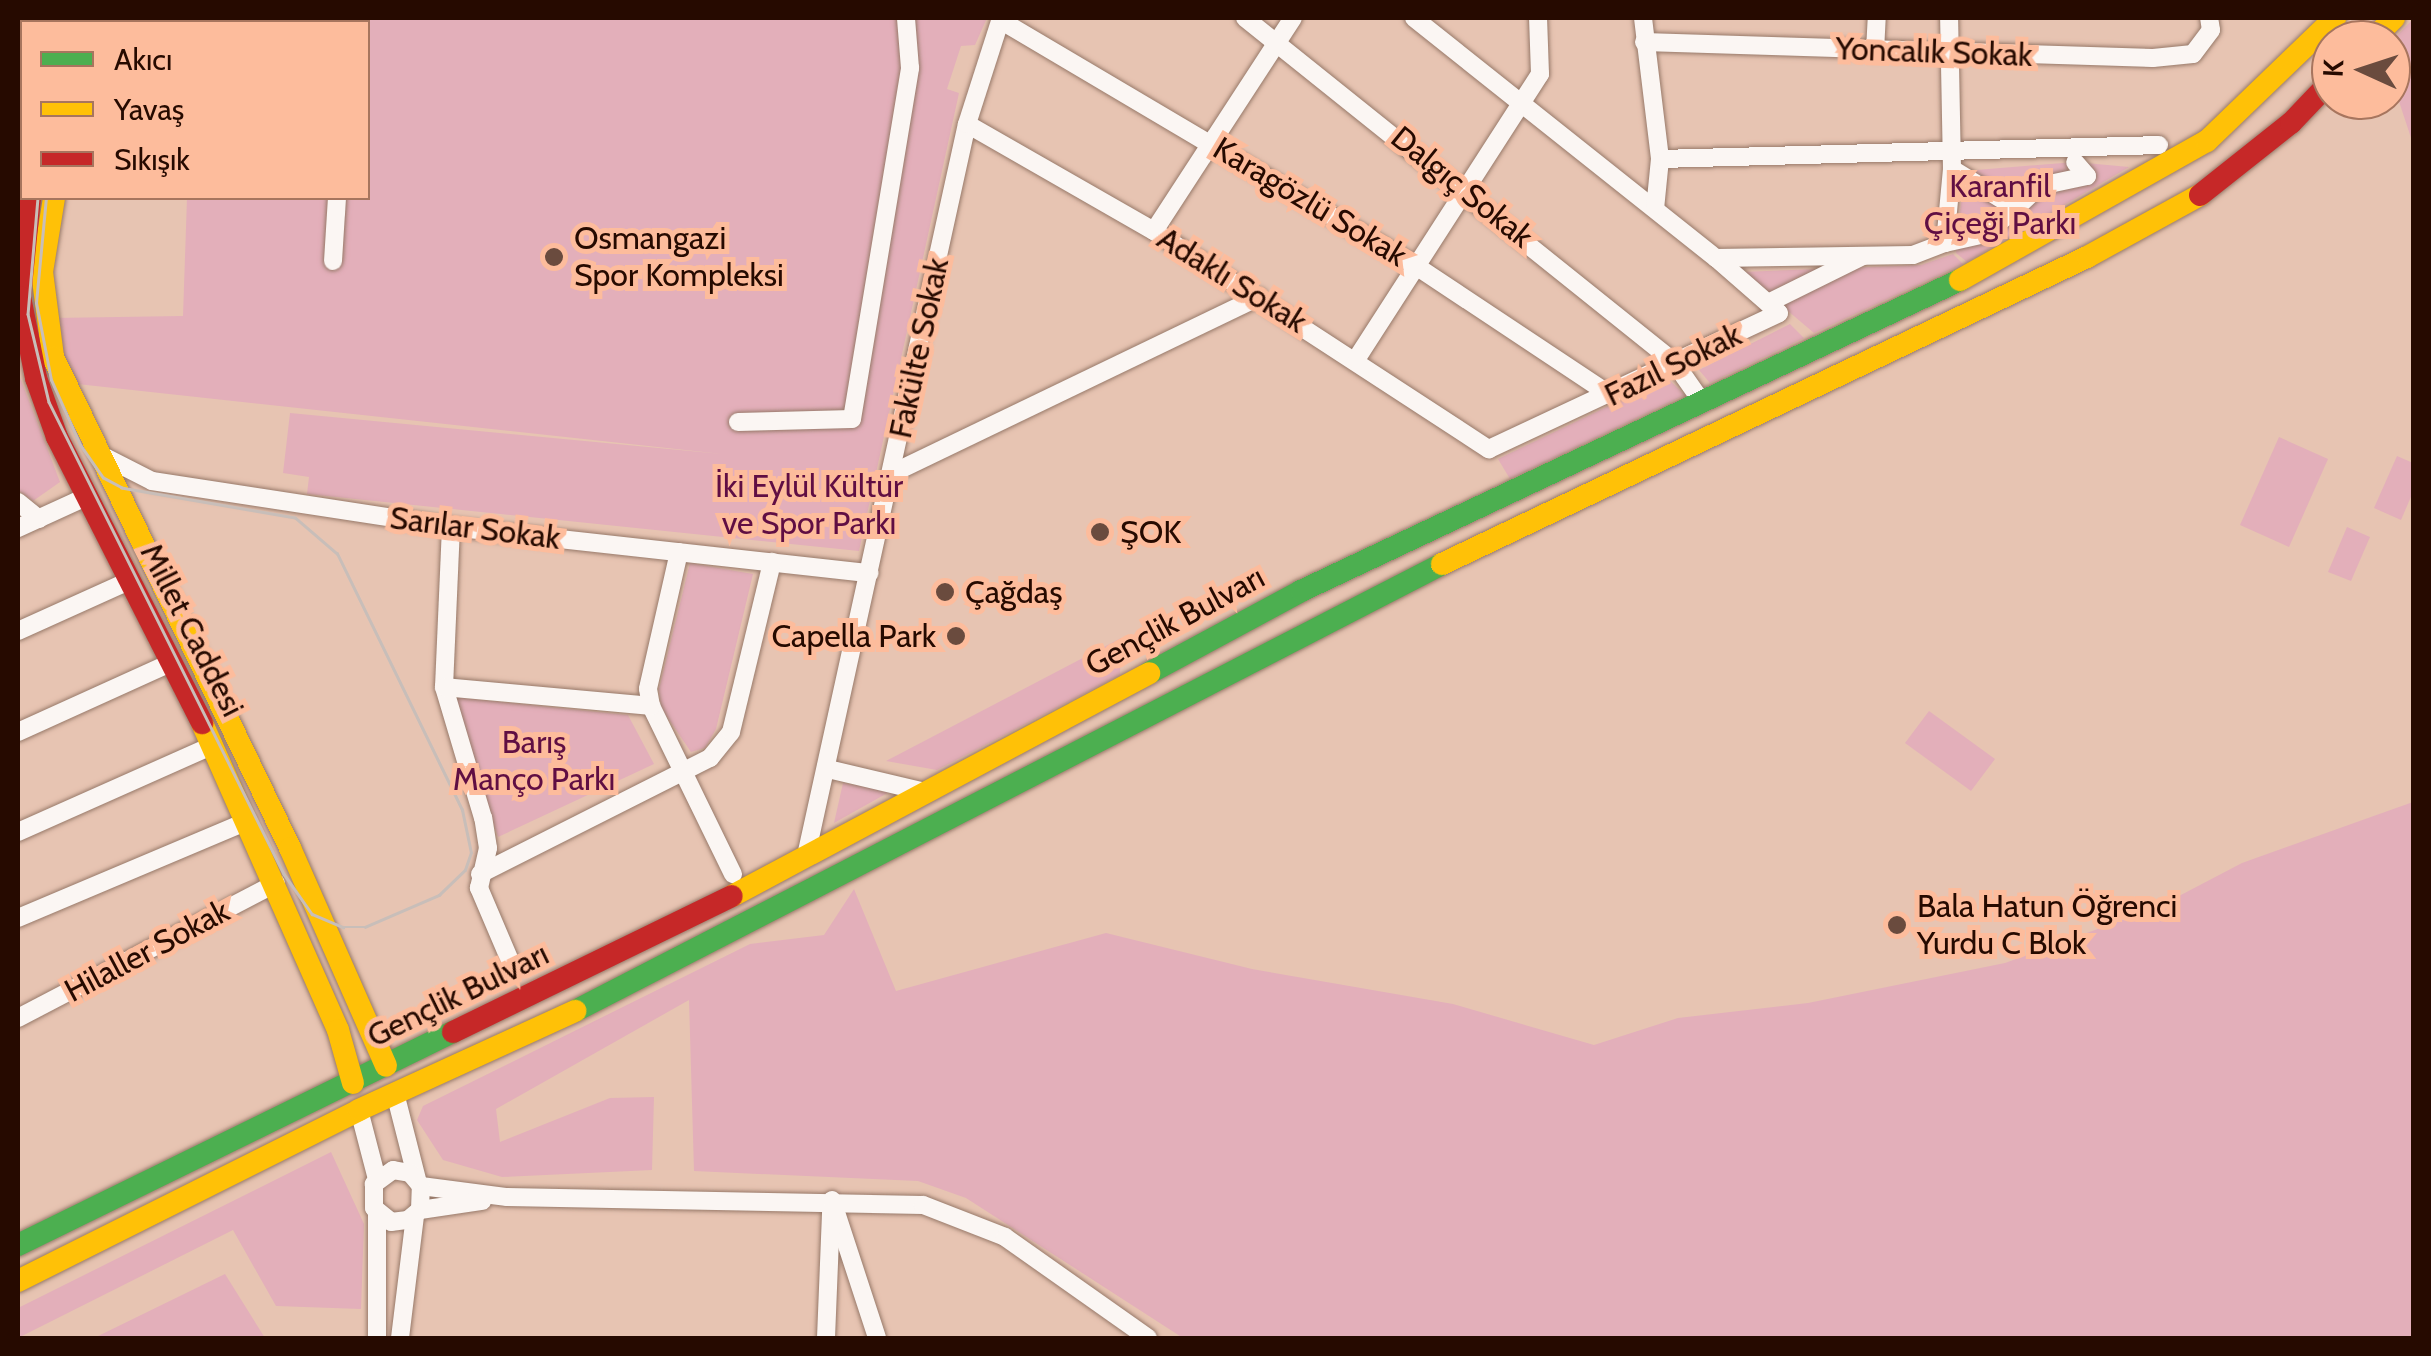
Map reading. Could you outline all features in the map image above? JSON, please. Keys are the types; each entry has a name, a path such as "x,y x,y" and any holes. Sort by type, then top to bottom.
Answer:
{"main road":[{"name":"Gençlik Bulvarı","path":"18,1245 353,1083 806,856 1301,590 1957,282 2177,162 2207,141 2335,18"},
{"name":"Gençlik Bulvarı","path":"18,1281 359,1110 614,993 1331,617 2087,258 2192,201 2291,123 2311,102"},
{"name":"Millet Caddesi","path":"30,200 19,257 20,297 36,378 88,496 213,744 276,883 338,1030 359,1110"},
{"name":"Millet Caddesi","path":"54,200 42,272 44,317 53,357 92,447 290,848 395,1093"}],"street":[{"path":"738,422 852,420 910,68 906,18"},
{"name":"Dalgıç Sokak","path":"1245,18 1277,38 1466,189 1674,362 1702,402"},
{"path":"1154,230 1277,38 1294,18"},
{"path":"1414,18 1655,209"},
{"path":"1357,358 1540,74 1538,18"},
{"path":"1644,18 1660,159 1655,209"},
{"path":"1875,50 1877,18"},
{"path":"1946,243 1952,160 1949,18"},
{"name":"Fakülte Sokak","path":"806,856 967,124 1001,19"},
{"name":"Karagözlü Sokak","path":"1001,19 1416,266 1612,396"},
{"name":"Yoncalık Sokak","path":"1644,42 2153,58 2194,54 2210,24"},
{"name":"Adaklı Sokak","path":"967,124 1154,230 1357,358 1489,449"},
{"path":"1660,159 1952,160 2159,145"},
{"path":"1952,160 2016,208"},
{"path":"1716,258 1913,255 1985,234 2040,186 2081,169 2109,192"},
{"path":"333,261 337,200"},
{"name":"Fazıl Sokak","path":"1489,449 1612,396 1779,313 1655,209"},
{"path":"1768,303 1863,256"},
{"path":"891,474 1259,296"},
{"name":"Sarılar Sokak","path":"92,447 118,469 152,481 450,526 869,573"},
{"path":"18,528 88,496"},
{"path":"18,502 39,519"},
{"path":"450,526 444,686 484,818 488,848 480,874 484,907 512,963"},
{"path":"678,552 648,689 651,706 688,772 733,874"},
{"path":"480,874 688,772 731,732 772,562"},
{"path":"18,631 132,580"},
{"path":"18,732 172,662"},
{"path":"444,686 651,706"},
{"path":"18,832 213,744"},
{"path":"828,769 925,792"},
{"path":"18,918 248,822"},
{"name":"Hilaller Sokak","path":"18,1018 276,883"},
{"path":"395,1093 419,1182 400,1338"},
{"path":"359,1110 378,1178 371,1196 377,1214 378,1338"},
{"path":"378,1178 393,1170 419,1182 507,1197 832,1200 923,1205 962,1216 1005,1237 1148,1338"},
{"path":"377,1214 400,1223 417,1213 507,1197"},
{"path":"826,1338 832,1200"},
{"path":"832,1200 877,1338"}],"green space":[{"path":"18,18 100,18 20,20 18,187"},
{"name":"Osmangazi Spor Kompleksi","path":"987,18 975,45 961,46 947,89 959,93 859,551 307,494 309,477 283,473 290,413 722,454 68,383 52,318 183,316 187,200 370,200 370,20 193,20"},
{"path":"2411,21 2413,144 2405,120 2411,120"},
{"name":"Karanfil Çiçeği Parkı","path":"2075,162 2129,167 1967,262 1956,253 1964,171"},
{"path":"1953,254 1963,264 1814,333 1742,272 1921,265"},
{"path":"1790,324 1804,338 1710,383 1699,370"},
{"path":"18,372 60,482 33,501 18,490"},
{"path":"1667,378 1685,395 1510,479 1498,459"},
{"path":"2279,437 2328,459 2289,547 2240,525"},
{"path":"2397,456 2413,463 2413,492 2401,520 2374,508"},
{"path":"2347,527 2370,537 2351,581 2328,572"},
{"path":"690,563 753,574 716,729 705,748 691,752 661,708 659,689"},
{"path":"1121,638 1120,675 937,770 886,761"},
{"name":"Barış Manço Parkı","path":"452,697 628,715 654,764 498,837"},
{"path":"1929,711 1995,759 1971,791 1905,743"},
{"path":"843,783 891,791 834,823"},
{"path":"2413,802 2413,1338 1183,1338 966,1198 918,1181 694,1171 689,1000 496,1109 500,1142 610,1098 654,1097 652,1170 502,1177 443,1160 417,1120 423,1106 750,944 824,935 854,889 896,991 1106,933 1252,969 1453,1004 1594,1045 1678,1018 1808,1003 2005,963 2158,907 2242,863"},
{"path":"331,1152 364,1224 361,1309 276,1306 233,1230 18,1338 18,1308"},
{"path":"225,1274 265,1338 94,1338"}],"tram line":[{"path":"38,200 28,314 49,402 284,874 312,914 343,927 365,927 439,895 465,870 471,853 462,810 337,554 295,518 122,488 103,478 80,445 51,380 36,303 46,200"}],"traffic: fast":[{"path":"1149,673 1301,591 1960,280"},
{"path":"575,1011 1442,564"},
{"path":"18,1245 453,1032"}],"traffic: slow":[{"path":"1960,280 2207,141 2335,18"},
{"path":"1442,564 2087,257 2200,195"},
{"path":"54,200 42,272 53,357 290,848 386,1066"},
{"path":"732,896 1149,673"},
{"path":"202,723 338,1030 353,1083"},
{"path":"18,1281 359,1110 575,1011"}],"traffic: jam":[{"path":"2200,195 2291,123 2311,102"},
{"path":"30,200 20,297 36,378 57,437 202,723"},
{"path":"453,1032 732,896"}],"place":[{"name":"Osmangazi Spor Kompleksi","path":"554,257"},
{"name":"ŞOK","path":"1100,532"},
{"name":"Çağdaş","path":"945,592"},
{"name":"Capella Park","path":"956,636"},
{"name":"Bala Hatun Öğrenci Yurdu C Blok","path":"1897,925"}],"park label":[{"name":"İki Eylül Kültür ve Spor Parkı","path":"809,506"}]}
